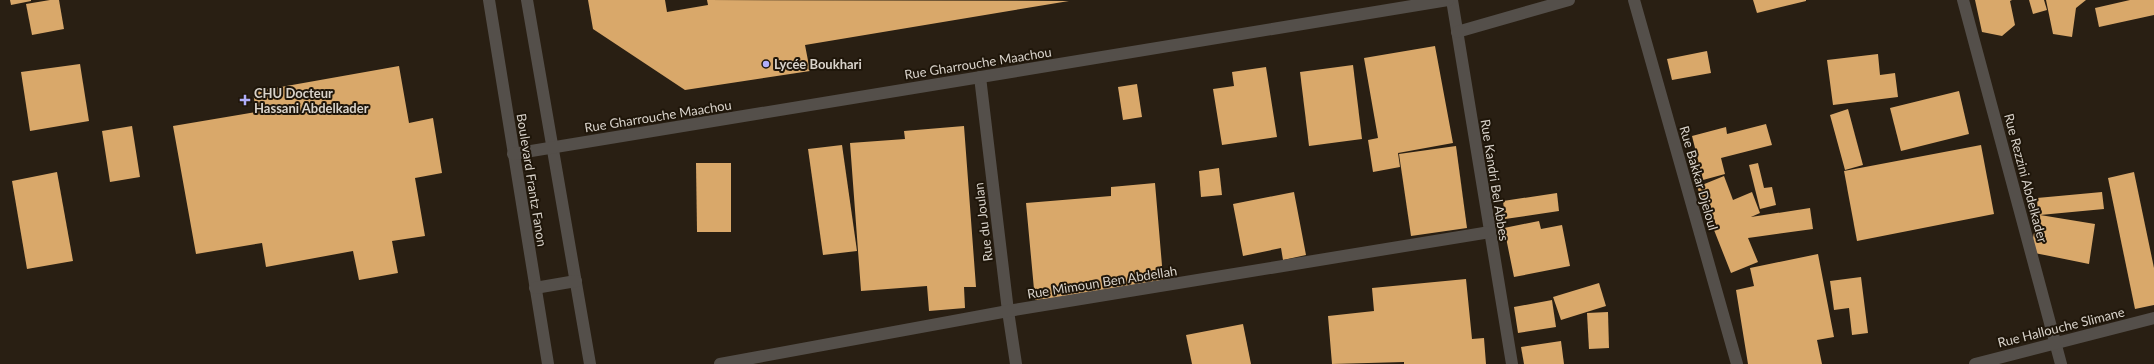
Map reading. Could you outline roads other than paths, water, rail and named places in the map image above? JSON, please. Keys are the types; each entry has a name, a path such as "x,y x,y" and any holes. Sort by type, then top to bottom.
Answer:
{"street":[{"name":"Boulevard Frantz Fanon","path":"489,0 548,364"},
{"path":"528,0 590,364"},
{"name":"Rue Gharrouche Maachou","path":"513,154 1448,0"},
{"name":"Rue Kandri Bel Abbes","path":"1452,0 1512,364"},
{"path":"1457,32 1568,0"},
{"name":"Rue Bakkar Djeloul","path":"1634,0 1737,364"},
{"name":"Rue Rezzini Abdelkader","path":"1963,0 2061,364"},
{"name":"Rue du Joulan","path":"980,77 1008,312 1016,364"},
{"name":"Rue Mimoun Ben Abdellah","path":"720,364 1008,312 1490,232"},
{"path":"535,288 576,281"},
{"name":"Rue Hallouche Slimane","path":"1975,364 2154,318"}],"place":[{"name":"Lycée Boukhari","path":"766,64"},
{"name":"CHU Docteur Hassani Abdelkader","path":"245,100"}]}
